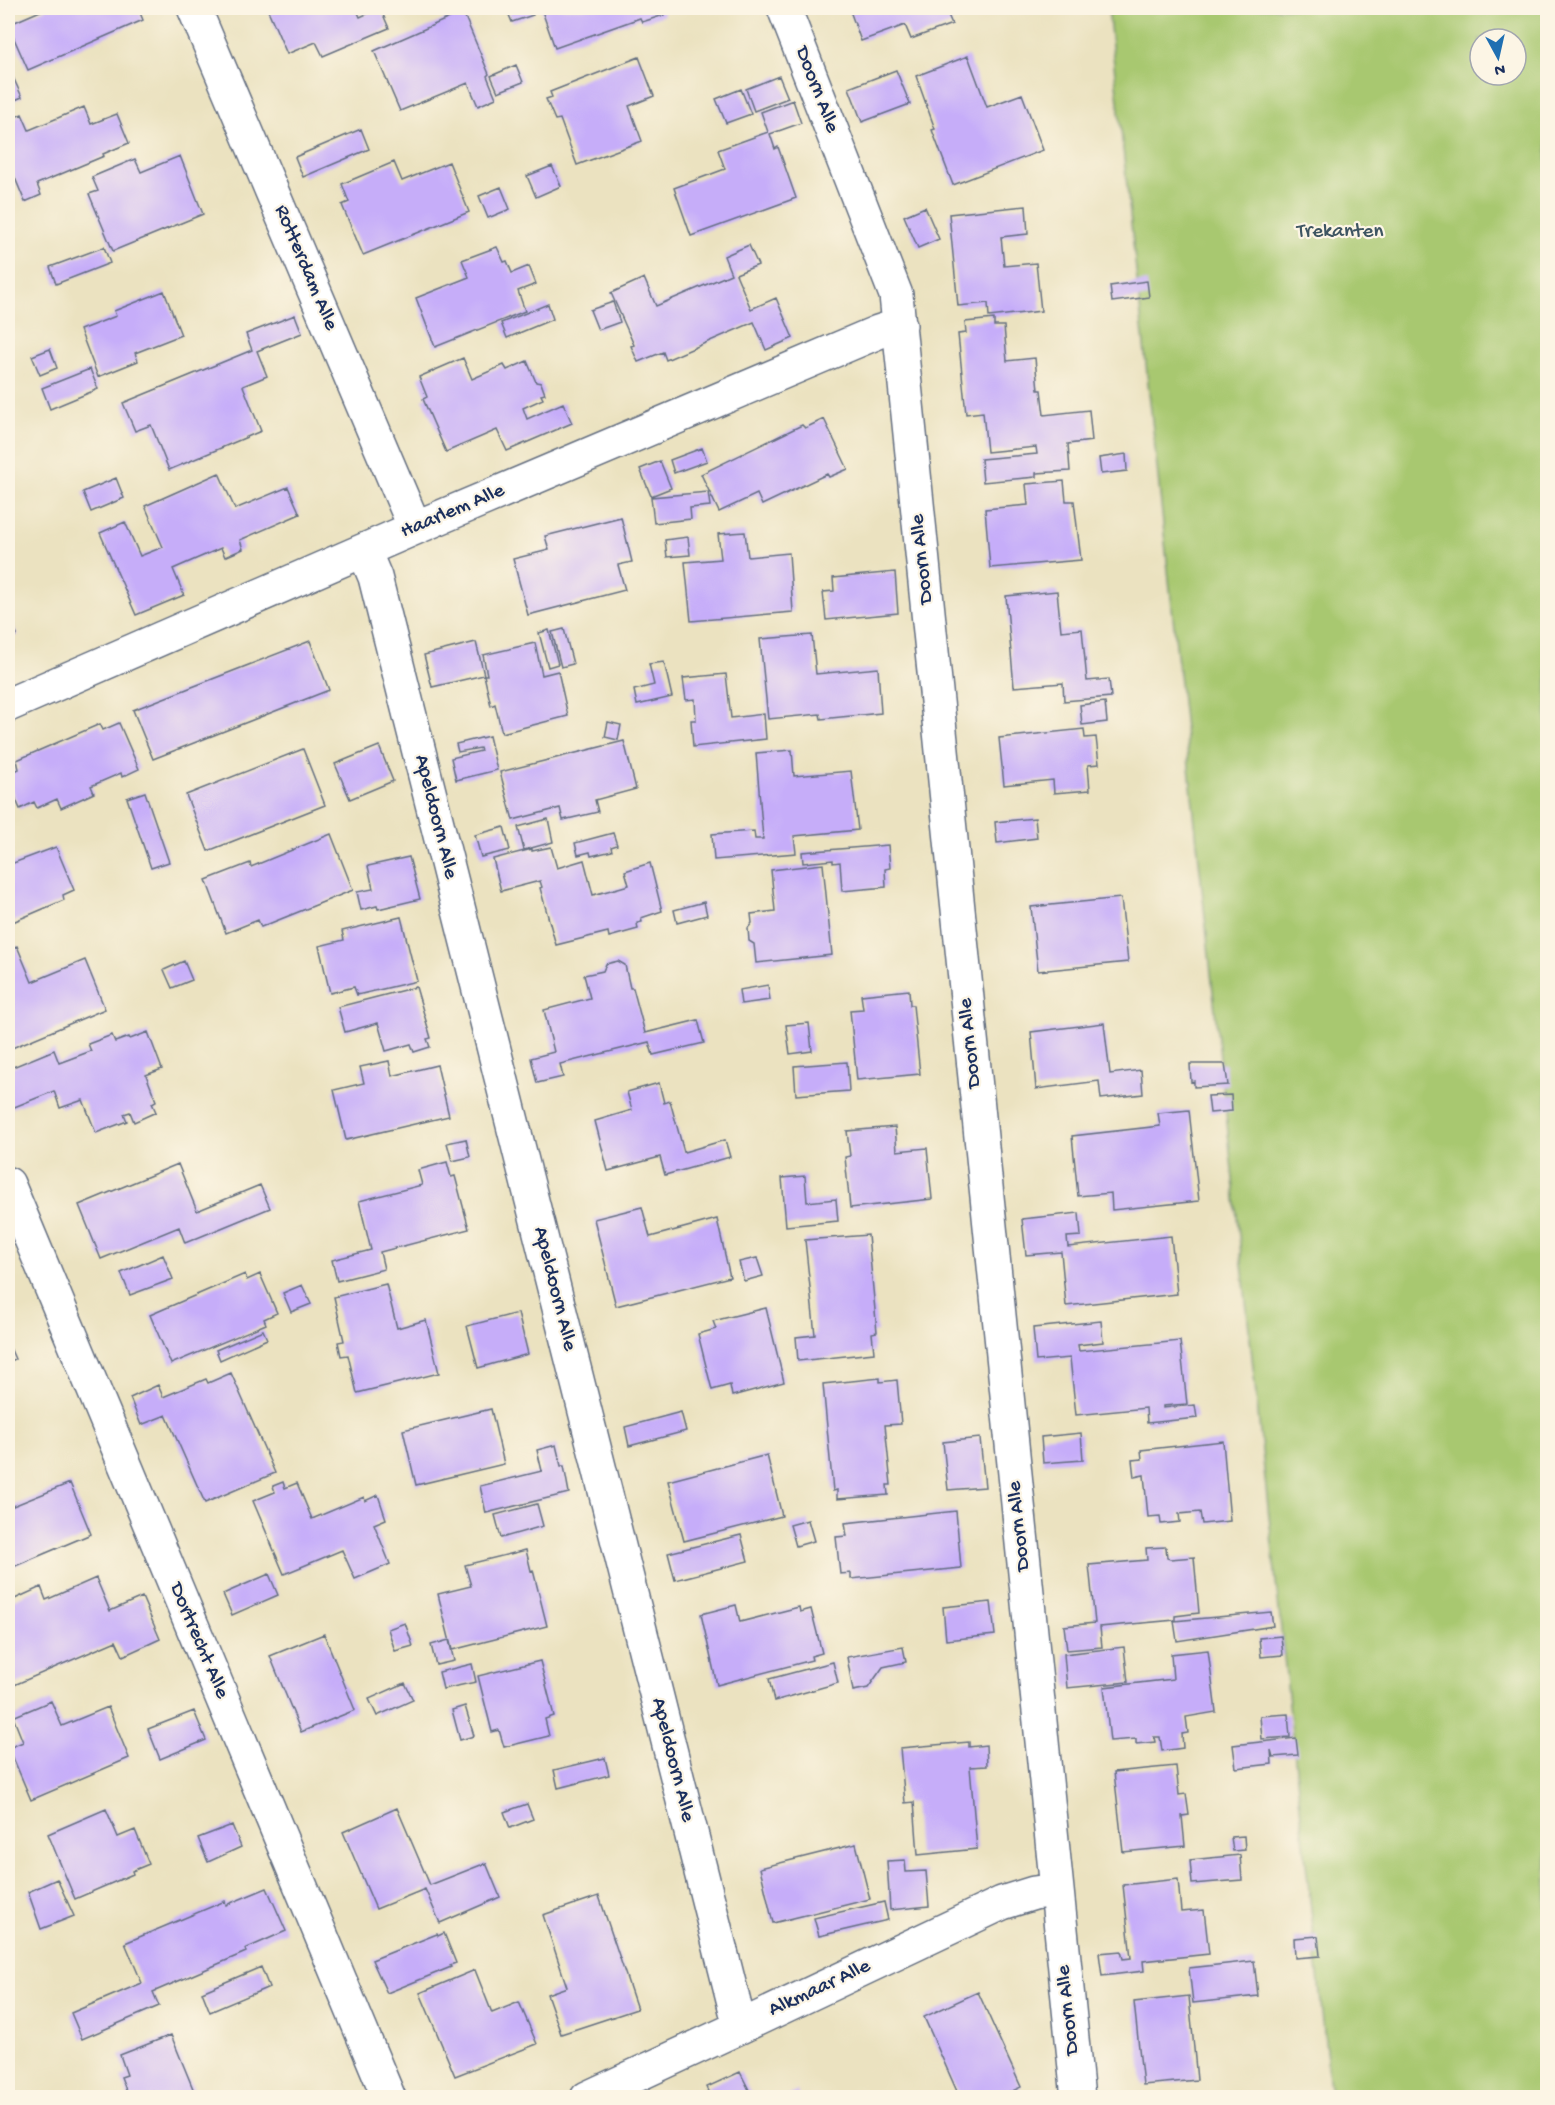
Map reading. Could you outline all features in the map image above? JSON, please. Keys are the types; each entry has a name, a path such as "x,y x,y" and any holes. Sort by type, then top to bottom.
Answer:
{"street":[{"name":"Rotterdam Alle","path":"194,8 415,528"},
{"name":"Doorn Alle","path":"784,8 896,295 1078,2097"},
{"name":"Haarlem Alle","path":"8,705 415,528 878,332 900,325"},
{"name":"Apeldoorn Alle","path":"364,551 375,577 740,2027"},
{"name":"Dortrecht Alle","path":"8,1184 389,2097"},
{"name":"Alkmaar Alle","path":"587,2097 1002,1903 1034,1893 1056,1890"}],"green space":[{"name":"Trekanten","path":"1108,8 1547,8 1547,2097 1331,2097"}],"building":[{"path":"47,8 138,8 143,20 28,70 8,25"},
{"path":"267,8 356,8 360,17 380,8 389,28 323,56 316,42 287,54"},
{"path":"506,8 531,8 533,15 512,22"},
{"path":"541,8 662,8 664,15 642,22 640,18 555,48"},
{"path":"849,8 945,8 952,24 911,39 905,25 861,41"},
{"path":"463,12 489,74 487,76 496,98 478,106 468,83 400,111 374,51"},
{"path":"968,56 987,107 1022,94 1043,150 953,185 932,130 935,129 916,76"},
{"path":"639,57 654,96 629,106 642,141 577,165 560,119 555,120 546,99 552,97 550,92"},
{"path":"516,65 523,82 498,92 491,76"},
{"path":"896,70 910,104 862,122 849,88"},
{"path":"779,76 788,98 754,111 746,89"},
{"path":"13,77 22,97 8,103 8,79"},
{"path":"741,89 751,114 726,123 716,99"},
{"path":"793,100 801,123 770,134 775,149 778,147 796,198 691,236 674,188 725,169 718,150 768,132 761,112"},
{"path":"84,107 91,124 117,114 129,143 37,184 41,195 25,202 8,161 8,120 22,114 29,130"},
{"path":"361,129 369,149 303,177 295,157"},
{"path":"180,156 203,214 113,251 89,194 98,191 92,177 135,159 141,172"},
{"path":"394,162 402,181 449,162 469,212 363,255 342,205 349,202 342,184"},
{"path":"552,166 561,186 536,197 527,176"},
{"path":"501,187 510,209 488,218 479,196"},
{"path":"1026,206 1028,234 1001,237 1004,266 1036,263 1041,311 989,317 988,303 958,306 949,214"},
{"path":"925,207 939,239 918,248 904,216"},
{"path":"749,245 758,265 736,274 751,309 776,298 793,338 766,350 754,322 666,360 663,352 638,362 631,346 634,345 611,293 644,278 656,306 731,274 724,256"},
{"path":"104,247 110,263 56,284 50,267"},
{"path":"497,247 512,273 529,266 536,284 518,291 525,311 435,347 416,298 469,277 462,260"},
{"path":"1147,281 1149,297 1112,302 1110,286"},
{"path":"164,291 181,335 135,353 138,361 98,377 80,330 116,316 114,311"},
{"path":"613,302 620,322 598,330 590,310"},
{"path":"548,304 553,319 507,338 501,323"},
{"path":"295,315 302,333 257,351 267,376 243,386 261,431 169,470 151,425 135,431 123,403 252,350 246,334"},
{"path":"994,319 994,326 1004,326 1007,361 1035,358 1038,390 1041,390 1044,415 1089,410 1092,441 1068,444 1070,471 1036,473 1036,477 983,482 981,459 1037,454 1036,447 987,452 983,412 966,414 958,334 966,333 965,322"},
{"path":"50,349 57,368 40,375 32,356"},
{"path":"463,358 472,379 504,365 507,370 527,361 536,382 541,383 545,394 541,395 543,399 523,408 527,419 563,403 572,423 507,451 497,430 446,452 423,399 427,397 419,377"},
{"path":"90,369 98,389 50,409 42,388"},
{"path":"824,419 848,469 829,477 827,474 762,505 757,494 719,512 701,474 802,425 805,428"},
{"path":"702,448 707,461 674,473 670,460"},
{"path":"1126,454 1127,471 1101,474 1099,458"},
{"path":"660,461 671,488 651,496 640,469"},
{"path":"219,473 235,509 288,487 300,514 240,540 243,549 225,557 221,548 173,569 184,595 136,615 100,533 125,522 140,556 163,547 145,506"},
{"path":"116,478 124,498 91,512 83,492"},
{"path":"1064,481 1066,501 1074,501 1081,560 990,568 985,509 1028,505 1026,484"},
{"path":"708,492 710,506 690,508 691,519 654,523 651,497"},
{"path":"621,517 632,562 618,565 625,590 528,615 513,559 549,550 545,536"},
{"path":"745,532 748,557 789,553 793,612 691,621 685,562 721,559 718,534"},
{"path":"688,537 690,555 667,557 665,540"},
{"path":"895,572 898,613 826,620 823,592 834,591 833,578"},
{"path":"1057,591 1061,631 1082,629 1087,681 1109,679 1111,697 1064,701 1063,683 1014,687 1006,596"},
{"path":"8,612 17,635 8,639"},
{"path":"564,629 573,664 561,667 552,632"},
{"path":"549,630 558,664 548,667 539,633"},
{"path":"812,635 816,674 878,668 881,713 821,719 820,714 768,719 760,639"},
{"path":"310,641 329,690 153,759 133,710"},
{"path":"476,642 484,675 432,687 424,655"},
{"path":"535,643 542,675 558,671 568,716 502,733 495,704 491,706 484,675 487,675 483,655"},
{"path":"664,662 672,697 637,705 634,690 654,685 649,664"},
{"path":"726,674 731,718 764,714 766,739 693,747 691,720 696,720 695,699 686,700 683,678"},
{"path":"1105,702 1107,722 1082,725 1080,705"},
{"path":"608,722 621,725 618,740 605,737"},
{"path":"119,723 139,769 122,777 121,773 91,786 94,793 61,808 57,799 37,808 34,802 20,809 8,781 8,774 19,769 17,760 100,724 103,730"},
{"path":"1084,729 1085,738 1096,737 1099,764 1088,765 1090,790 1054,793 1053,780 1004,785 999,738"},
{"path":"489,736 497,770 456,780 451,758 481,751 480,748 458,752 456,744"},
{"path":"624,741 636,789 595,800 598,812 563,820 560,808 513,820 500,772"},
{"path":"379,746 393,781 350,799 335,764"},
{"path":"303,749 325,805 208,851 186,795"},
{"path":"792,750 794,776 851,771 858,830 794,836 796,853 714,860 712,834 754,831 755,839 763,839 756,753"},
{"path":"145,792 169,862 151,868 127,798"},
{"path":"1035,818 1037,838 997,843 995,822"},
{"path":"548,819 553,842 524,850 518,827"},
{"path":"504,827 510,850 481,857 475,835"},
{"path":"613,833 617,845 611,847 612,851 591,856 590,852 578,855 575,843"},
{"path":"331,834 353,890 261,927 258,920 226,933 206,880 250,863 251,867"},
{"path":"888,845 890,868 885,869 886,887 842,891 840,862 833,863 833,860 803,863 802,852"},
{"path":"56,847 74,890 63,895 64,900 8,924 8,865"},
{"path":"551,847 557,868 584,860 593,895 629,885 625,871 650,863 662,911 641,918 642,922 637,923 638,929 609,937 608,932 556,945 540,881 501,891 493,859 532,849 532,851"},
{"path":"409,857 420,899 378,909 377,906 361,910 357,892 373,889 368,866"},
{"path":"823,864 832,955 756,963 754,944 749,941 748,928 752,923 751,914 775,911 771,870"},
{"path":"1121,898 1128,962 1038,971 1031,907"},
{"path":"704,902 707,915 677,923 674,910"},
{"path":"401,917 417,981 357,995 354,987 330,993 319,946 344,940 342,931"},
{"path":"17,946 32,982 85,960 105,1009 12,1048 8,1038 8,950"},
{"path":"184,961 192,980 172,988 164,970"},
{"path":"618,961 625,965 645,1033 698,1020 704,1043 653,1055 649,1042 560,1064 563,1077 537,1083 531,1058 554,1052 544,1010 590,998 584,975 603,971 606,964"},
{"path":"768,985 770,1000 741,1004 739,990"},
{"path":"416,987 431,1038 427,1039 430,1047 414,1052 411,1044 386,1051 378,1023 345,1032 338,1007"},
{"path":"909,990 910,1005 913,1005 920,1074 857,1080 850,1010 863,1009 861,995"},
{"path":"809,1023 812,1051 790,1054 786,1025"},
{"path":"1104,1023 1110,1074 1141,1070 1143,1094 1101,1099 1099,1081 1036,1089 1031,1032"},
{"path":"148,1032 162,1069 146,1075 156,1101 152,1103 156,1112 134,1122 130,1112 124,1114 127,1121 96,1133 83,1100 60,1108 54,1091 12,1108 8,1096 8,1069 54,1050 59,1063 91,1051 88,1044 112,1035 115,1042"},
{"path":"389,1061 392,1076 437,1065 449,1116 346,1140 334,1090 364,1083 360,1067"},
{"path":"847,1062 849,1091 796,1095 794,1066"},
{"path":"1190,1064 1225,1064 1228,1085 1194,1087 1194,1081 1191,1082"},
{"path":"659,1083 664,1103 670,1101 684,1152 725,1140 730,1157 665,1175 660,1157 608,1171 595,1121 632,1110 627,1092"},
{"path":"1231,1095 1232,1111 1210,1113 1208,1096"},
{"path":"1189,1110 1199,1201 1112,1210 1111,1193 1078,1196 1072,1136 1160,1126 1158,1113"},
{"path":"895,1127 897,1151 927,1148 932,1199 850,1208 845,1157 850,1156 847,1131"},
{"path":"466,1139 470,1157 452,1161 447,1143"},
{"path":"447,1162 451,1177 455,1176 469,1229 380,1252 384,1269 337,1281 332,1260 371,1250 359,1201 422,1185 418,1170"},
{"path":"178,1164 197,1211 260,1185 270,1208 185,1243 179,1227 101,1259 79,1205"},
{"path":"805,1176 807,1202 836,1199 838,1221 786,1226 782,1178"},
{"path":"642,1207 650,1237 717,1219 730,1277 616,1306 594,1219"},
{"path":"1079,1213 1081,1236 1067,1237 1068,1247 1171,1236 1177,1294 1066,1306 1061,1252 1026,1255 1022,1219"},
{"path":"868,1235 877,1332 872,1333 874,1353 798,1361 796,1337 815,1335 805,1240"},
{"path":"163,1255 173,1279 130,1295 121,1273"},
{"path":"757,1258 763,1276 744,1281 739,1262"},
{"path":"245,1274 247,1280 260,1274 277,1313 264,1319 266,1324 171,1364 150,1315"},
{"path":"386,1284 397,1328 426,1320 439,1373 357,1393 348,1355 341,1356 338,1342 344,1341 334,1297"},
{"path":"302,1285 311,1304 291,1312 283,1293"},
{"path":"766,1308 784,1382 732,1396 730,1385 712,1390 698,1334 716,1329 713,1321"},
{"path":"518,1313 528,1354 478,1368 467,1326"},
{"path":"1101,1321 1103,1342 1078,1345 1079,1351 1180,1341 1187,1404 1163,1406 1163,1408 1195,1405 1197,1418 1147,1423 1146,1408 1076,1415 1070,1358 1036,1361 1033,1328"},
{"path":"263,1330 267,1339 220,1360 216,1350"},
{"path":"8,1343 15,1359 8,1362"},
{"path":"231,1373 275,1473 205,1503 166,1415 141,1425 130,1398 158,1385 163,1397 206,1379 208,1383"},
{"path":"880,1378 880,1382 897,1380 901,1424 885,1425 891,1485 887,1485 888,1495 837,1499 837,1490 833,1491 823,1384"},
{"path":"491,1409 504,1464 416,1485 403,1430"},
{"path":"681,1412 686,1431 629,1446 625,1427"},
{"path":"1081,1433 1083,1460 1043,1463 1041,1437"},
{"path":"980,1438 985,1487 948,1490 943,1442"},
{"path":"1223,1441 1230,1521 1202,1524 1200,1512 1179,1514 1180,1522 1161,1524 1160,1516 1148,1517 1144,1475 1134,1477 1132,1460 1142,1459 1141,1450"},
{"path":"556,1445 561,1466 564,1466 569,1493 486,1513 480,1486 542,1471 537,1450"},
{"path":"767,1455 782,1516 684,1541 668,1481"},
{"path":"283,1482 285,1488 297,1483 312,1519 364,1497 365,1501 378,1495 386,1519 374,1524 390,1564 355,1579 342,1550 284,1574 253,1501 275,1492 273,1486"},
{"path":"70,1483 91,1534 8,1569 8,1508"},
{"path":"537,1504 543,1526 501,1538 495,1515"},
{"path":"956,1511 961,1568 851,1579 851,1573 840,1574 836,1537 847,1536 845,1523"},
{"path":"808,1520 814,1541 796,1546 790,1525"},
{"path":"741,1535 748,1561 675,1580 668,1553"},
{"path":"1166,1547 1167,1558 1194,1557 1199,1613 1175,1616 1175,1620 1100,1627 1102,1647 1067,1650 1064,1626 1095,1623 1089,1565 1147,1560 1146,1548"},
{"path":"526,1550 547,1626 452,1650 438,1594 471,1586 465,1565"},
{"path":"269,1574 278,1595 232,1615 223,1594"},
{"path":"96,1578 110,1611 142,1597 160,1639 123,1656 116,1641 12,1686 8,1676 8,1602 41,1587 46,1600"},
{"path":"991,1602 995,1635 946,1640 943,1607"},
{"path":"736,1605 740,1622 799,1607 800,1612 811,1609 822,1653 811,1656 812,1660 717,1685 701,1614"},
{"path":"1271,1612 1273,1626 1177,1641 1174,1621"},
{"path":"405,1623 413,1646 395,1651 388,1629"},
{"path":"324,1634 355,1710 301,1732 270,1656"},
{"path":"1281,1636 1283,1655 1261,1657 1259,1638"},
{"path":"449,1640 454,1661 436,1665 431,1645"},
{"path":"903,1647 906,1662 883,1667 868,1688 853,1691 847,1657"},
{"path":"1124,1647 1128,1682 1067,1688 1064,1654"},
{"path":"1208,1650 1216,1712 1186,1717 1188,1733 1182,1734 1183,1748 1162,1751 1160,1737 1154,1737 1155,1742 1136,1744 1136,1739 1110,1741 1104,1687 1173,1679 1171,1654"},
{"path":"540,1661 554,1716 545,1719 549,1736 504,1747 499,1730 492,1732 478,1676"},
{"path":"833,1662 838,1683 774,1701 769,1679"},
{"path":"472,1664 476,1682 443,1689 439,1672"},
{"path":"405,1683 413,1700 377,1716 369,1699"},
{"path":"51,1701 62,1726 108,1707 129,1758 31,1800 9,1748 23,1742 13,1717"},
{"path":"465,1706 474,1736 460,1740 452,1710"},
{"path":"194,1711 206,1740 160,1759 148,1729"},
{"path":"1288,1714 1290,1737 1262,1739 1260,1716"},
{"path":"1296,1738 1298,1755 1273,1757 1271,1750 1272,1764 1236,1768 1233,1745"},
{"path":"969,1742 969,1747 986,1745 987,1766 970,1767 977,1849 918,1855 914,1802 905,1803 900,1748"},
{"path":"605,1758 609,1775 558,1788 554,1770"},
{"path":"1176,1766 1179,1795 1186,1794 1189,1815 1182,1816 1185,1846 1123,1852 1114,1772"},
{"path":"527,1804 533,1819 510,1828 504,1812"},
{"path":"397,1808 430,1885 486,1863 500,1897 440,1923 425,1889 376,1909 343,1832"},
{"path":"106,1809 118,1837 135,1830 149,1864 132,1871 133,1874 75,1899 48,1834"},
{"path":"232,1825 241,1847 208,1862 198,1838"},
{"path":"1244,1836 1245,1850 1233,1851 1231,1837"},
{"path":"856,1844 870,1899 773,1923 760,1868"},
{"path":"1240,1855 1242,1880 1192,1884 1190,1860"},
{"path":"905,1860 906,1872 926,1871 929,1906 890,1910 887,1861"},
{"path":"57,1879 74,1916 41,1929 28,1892"},
{"path":"1178,1879 1181,1912 1204,1910 1209,1954 1143,1961 1144,1971 1102,1976 1099,1953 1121,1951 1123,1959 1131,1958 1123,1885"},
{"path":"267,1888 286,1931 245,1949 246,1952 153,1992 159,2006 82,2039 71,2013 142,1983 125,1943 225,1901 226,1905"},
{"path":"599,1896 637,2009 561,2034 547,1994 567,1987 543,1915"},
{"path":"884,1902 888,1920 819,1936 814,1918"},
{"path":"444,1933 456,1963 387,1993 372,1960"},
{"path":"1318,1936 1320,1956 1295,1958 1294,1938"},
{"path":"1254,1961 1258,1996 1193,2003 1189,1968"},
{"path":"261,1967 269,1987 210,2012 202,1992"},
{"path":"475,1970 492,2013 519,2002 537,2044 455,2076 420,1993"},
{"path":"978,1992 1021,2087 998,2098 960,2098 924,2017"},
{"path":"1189,1996 1197,2080 1143,2085 1134,2002"},
{"path":"171,2035 196,2096 129,2098 121,2077 127,2075 120,2055"},
{"path":"8,2071 14,2088 8,2091"},
{"path":"740,2072 751,2094 743,2098 712,2098 707,2087"},
{"path":"797,2091 800,2098 783,2098"},
{"path":"707,2093 709,2097 695,2097"}]}
